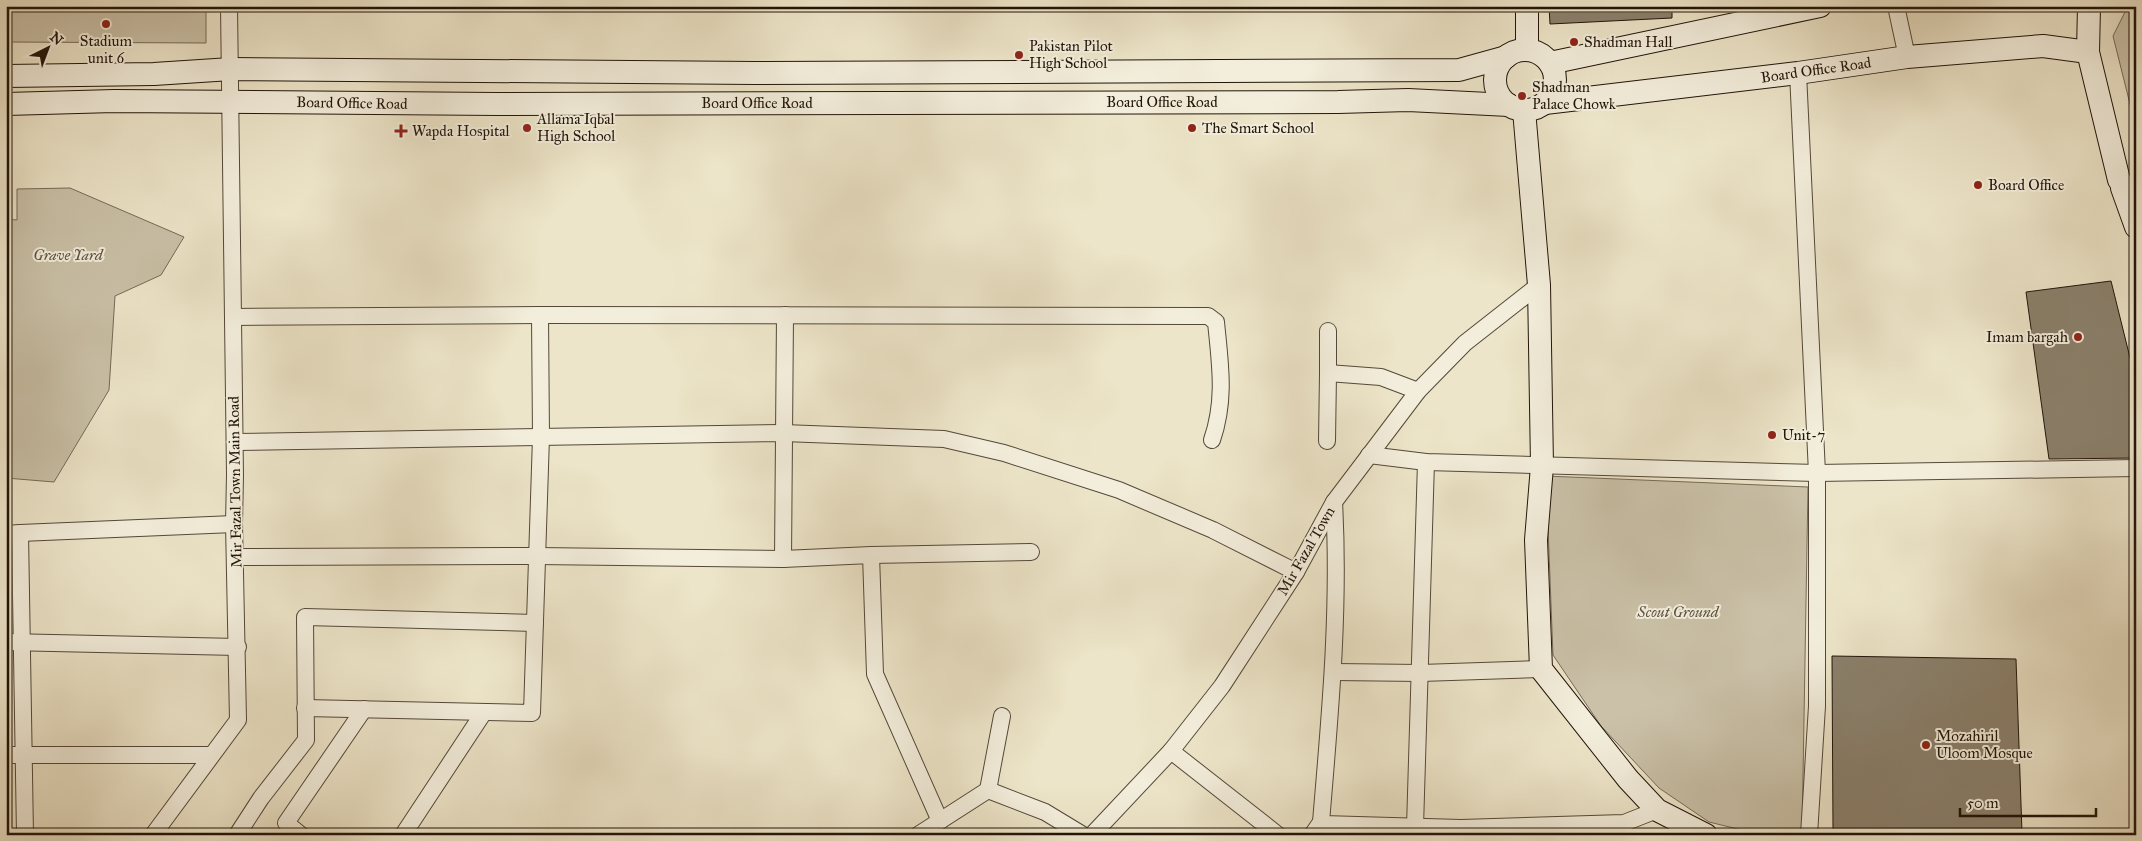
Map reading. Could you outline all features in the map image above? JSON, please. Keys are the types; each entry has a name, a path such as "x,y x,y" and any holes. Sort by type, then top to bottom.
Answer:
{"street":[{"name":"Mir Fazal Town Main Road","path":"153,835 238,720 234,524 232,101 229,6"},
{"path":"1527,6 1527,50"},
{"path":"1550,64 1820,6"},
{"path":"1896,6 1907,57"},
{"path":"2089,6 2088,52 2120,180 2136,227"},
{"name":"Board Office Road","path":"1545,103 1798,73 1907,57 2043,46 2088,52"},
{"path":"1527,50 1538,54 1550,64 1555,83 1552,93 1545,103 1516,108 1501,99 1495,82 1499,64 1506,57 1514,52 1527,50"},
{"name":"Board Office Road","path":"6,76 154,74 231,70 746,73 1459,70 1506,57"},
{"path":"1798,73 1817,473 1818,706 1808,835"},
{"name":"Board Office Road","path":"6,104 232,101 507,104 1338,102 1408,100 1516,108"},
{"path":"1516,108 1539,285 1542,466 1536,540 1540,669 1628,779 1657,810 1706,835"},
{"path":"2120,180 2136,202"},
{"name":"Mir Fazal Town","path":"1092,835 1170,751 1222,686 1296,572 1334,502 1418,391 1465,342 1539,285"},
{"path":"233,317 540,314 1212,317 1216,322 1222,402 1212,440"},
{"path":"305,708 532,713 541,437 540,314"},
{"path":"783,559 785,315"},
{"path":"1327,441 1328,332"},
{"path":"1328,374 1381,377 1418,391"},
{"path":"235,442 784,433 944,439 1004,453 1119,490 1212,530 1296,572"},
{"path":"1369,455 1426,462 1817,473 2136,468"},
{"path":"1415,827 1426,462"},
{"path":"1334,502 1337,562 1334,672 1316,828 1325,825 1415,827 1458,831 1624,823 1657,810"},
{"path":"25,835 24,755 14,642 13,533 234,524"},
{"path":"236,557 537,556 783,559 871,554 1031,552"},
{"path":"871,554 875,674 940,821"},
{"path":"237,835 261,798 306,740 306,617 534,623"},
{"path":"14,642 238,647"},
{"path":"1334,672 1421,673 1540,669"},
{"path":"301,835 286,822 364,709"},
{"path":"403,835 484,712"},
{"path":"918,835 988,790 1002,716"},
{"path":"1170,751 1278,835"},
{"path":"6,755 211,755"},
{"path":"988,790 1045,812 1083,835"}],"green space":[{"name":"Stadium unit 6","path":"6,6 206,6 206,43 6,42"},
{"path":"2130,6 2136,6 2136,128 2113,36 2126,10"},
{"name":"Grave Yard","path":"70,188 184,237 161,275 115,296 109,390 54,482 6,478 6,219 17,220 17,189"},
{"name":"Scout Ground","path":"1546,476 1808,487 1802,835 1762,835 1709,822 1659,788 1601,726 1553,655"}],"building":[{"name":"Shadman Hall","path":"1549,6 1672,6 1672,18 1550,24"},
{"name":"Imam bargah","path":"2111,281 2136,382 2136,458 2049,459 2026,292"},
{"name":"Mozahiril Uloom Mosque","path":"1832,656 2016,659 2022,833 1833,830"}],"place":[{"name":"Stadium unit 6","path":"106,24"},
{"name":"Shadman Hall","path":"1574,42"},
{"name":"Pakistan Pilot High School","path":"1019,55"},
{"name":"Shadman Palace Chowk","path":"1522,96"},
{"name":"Allama Iqbal High School","path":"527,128"},
{"name":"The Smart School","path":"1192,128"},
{"name":"Wapda Hospital","path":"401,131"},
{"name":"Board Office","path":"1978,185"},
{"name":"Imam bargah","path":"2078,337"},
{"name":"Unit-7","path":"1772,435"},
{"name":"Mozahiril Uloom Mosque","path":"1926,745"}]}
